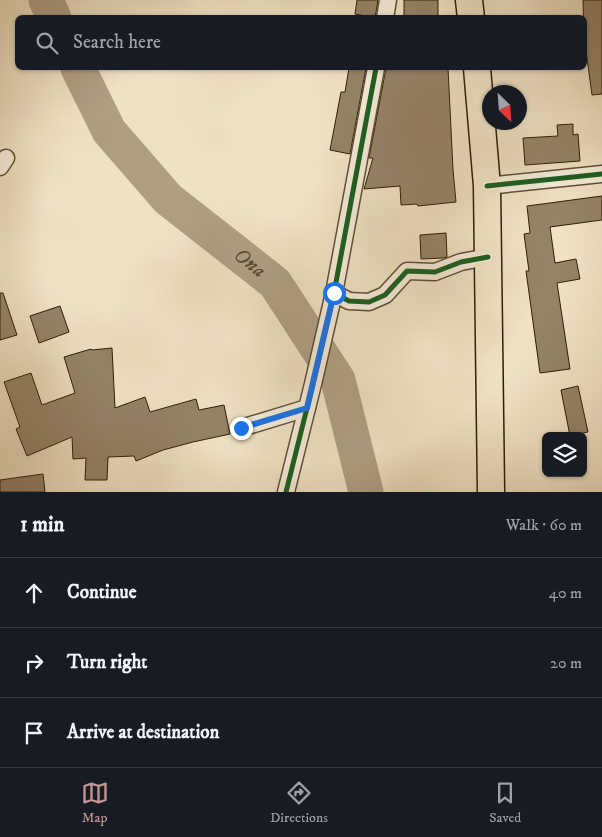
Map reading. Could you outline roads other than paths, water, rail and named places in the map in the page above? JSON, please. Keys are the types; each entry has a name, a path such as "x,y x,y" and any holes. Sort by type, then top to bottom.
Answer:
{"highway":[{"path":"469,0 471,15"},
{"path":"477,70 487,186 491,492"}],"street":[{"path":"386,15 388,0"},
{"path":"286,492 334,293 376,70"},
{"path":"487,186 602,174"},
{"path":"334,293 349,301 369,302 385,295 407,271 435,272 460,262 488,257"},
{"path":"241,428 307,408"}],"waterway":[{"name":"Ona","path":"46,0 53,15"},
{"name":"Ona","path":"79,70 109,131 168,199 275,283 338,380 366,492"}]}
